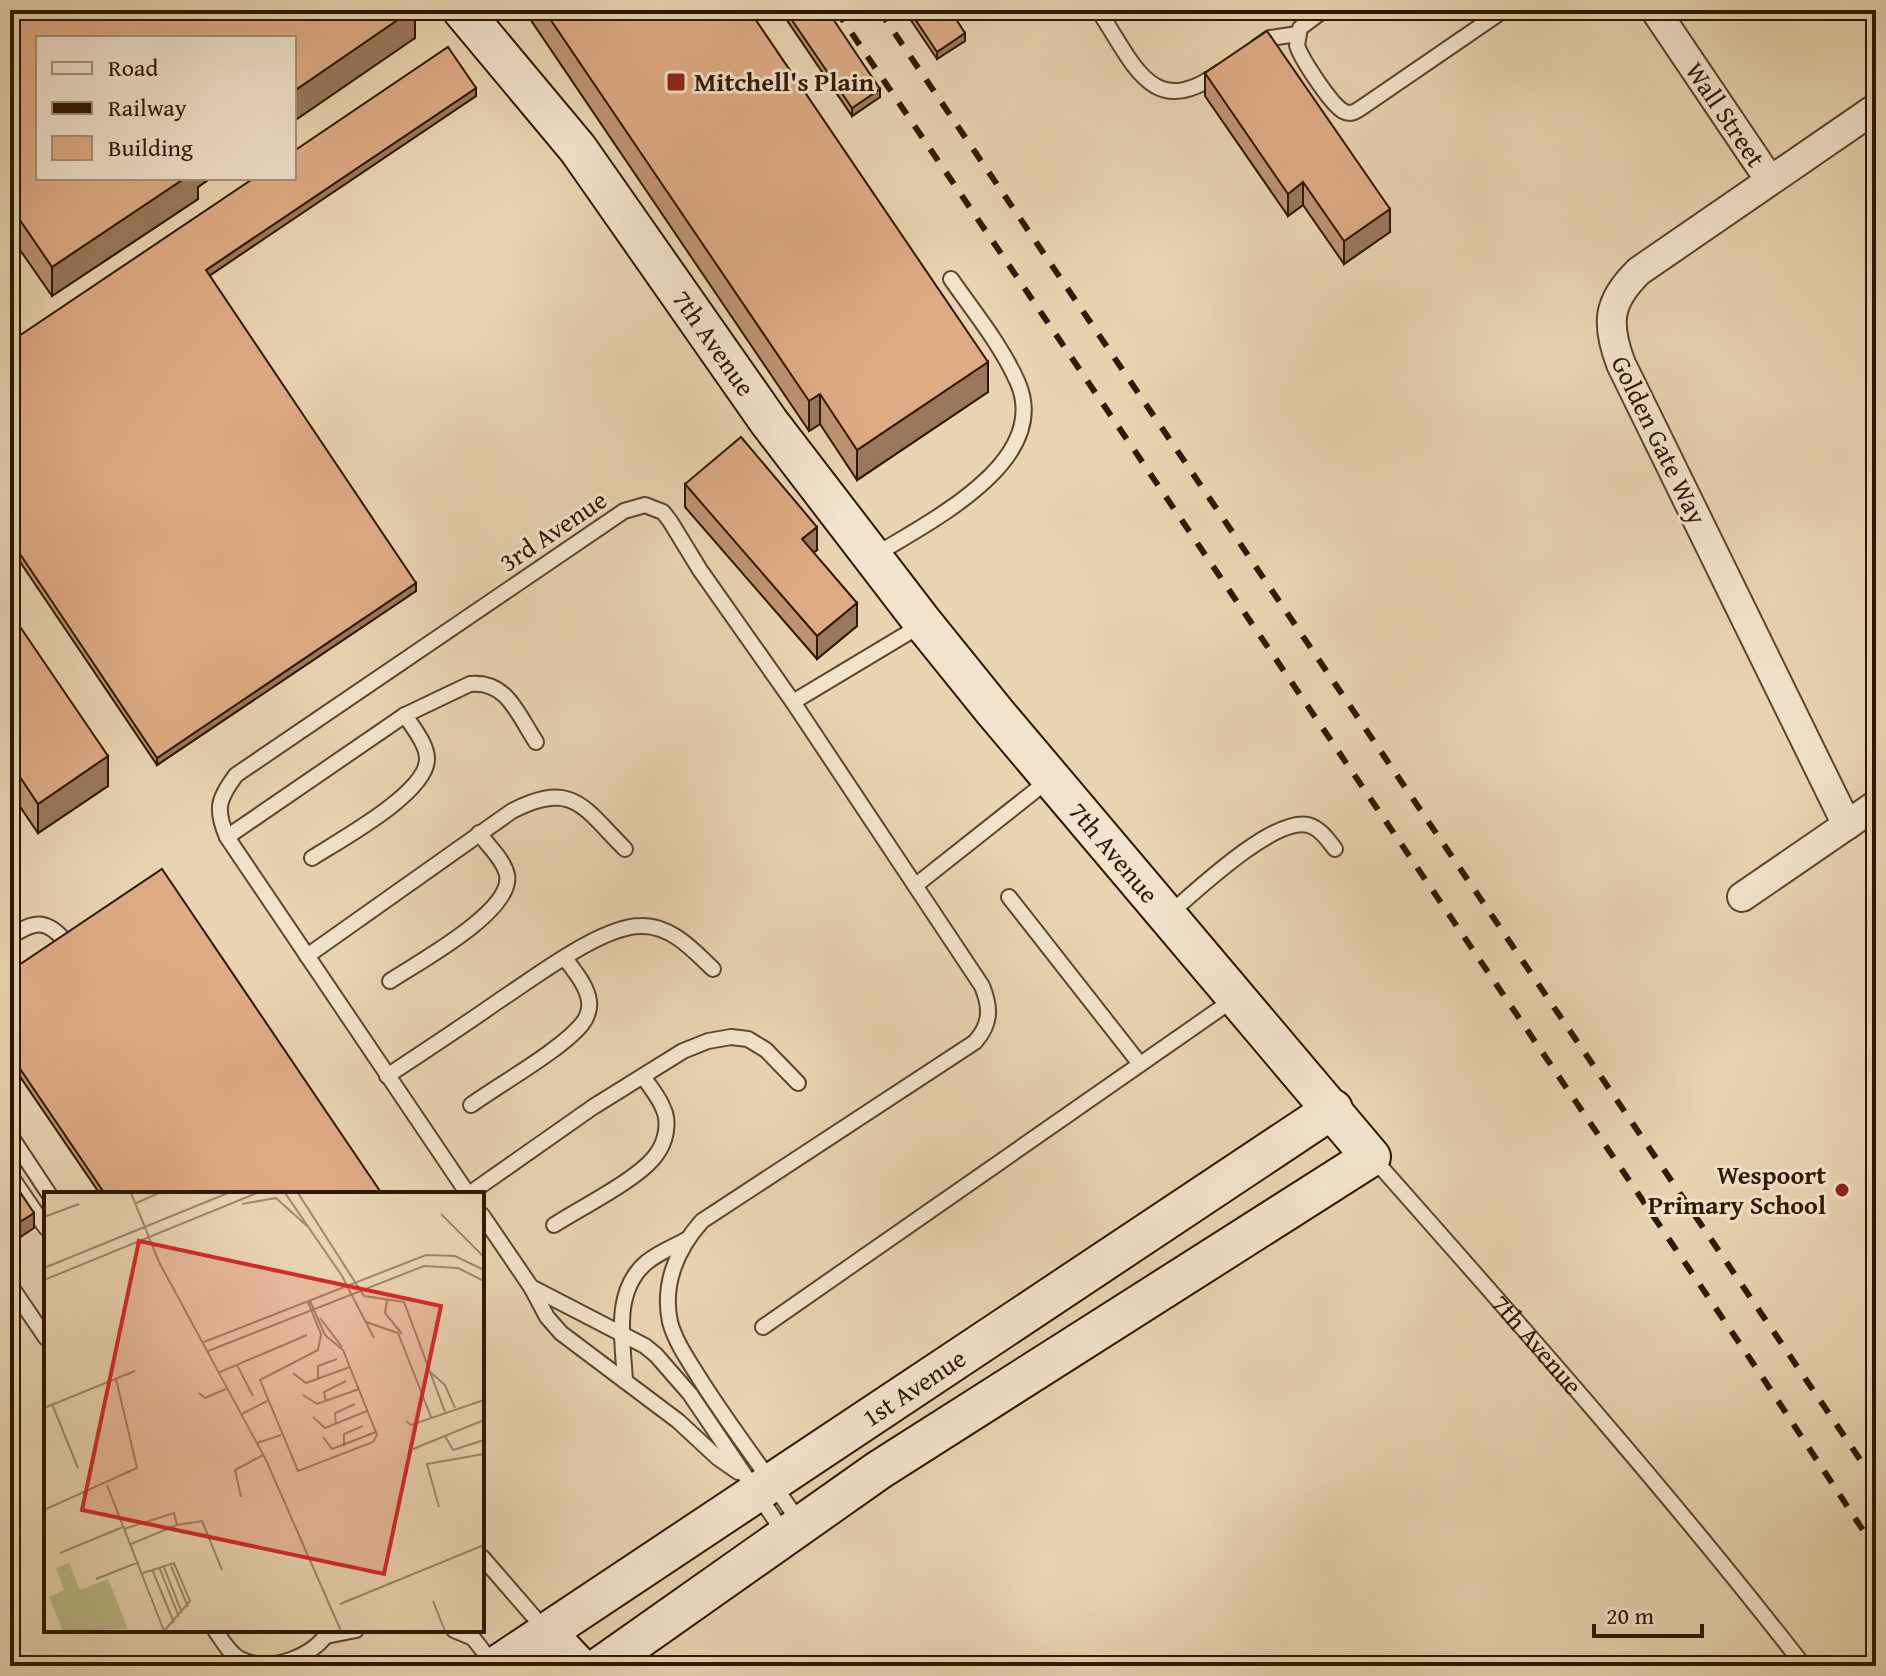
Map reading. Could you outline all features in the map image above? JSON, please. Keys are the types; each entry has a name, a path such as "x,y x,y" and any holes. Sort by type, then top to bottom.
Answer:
{"street":[{"name":"7th Avenue","path":"462,10 578,149 769,422 924,624 1371,1157"},
{"name":"Wall Street","path":"1655,10 1769,179"},
{"name":"Golden Gate Way","path":"1847,825 1621,364 1611,337 1610,317 1622,289 1630,280 1769,179 1876,108"},
{"path":"1742,897 1876,805"},
{"name":"1st Avenue","path":"496,1666 758,1484 1333,1109"},
{"name":"1st Avenue","path":"601,1666 879,1470 1371,1157"},
{"path":"547,1633 578,1666"}],"lane":[{"path":"1098,10 1141,75 1156,89 1179,93 1193,89 1233,63"},
{"path":"1245,54 1270,38 1297,34 1324,10"},
{"path":"1297,34 1298,51 1331,98 1341,110 1355,112 1504,10"},
{"path":"872,557 971,495 1002,465 1021,434 1025,412 1019,385 999,349 951,279"},
{"name":"3rd Avenue","path":"227,837 219,807 236,775 624,511 645,505 663,512 916,885 982,986 989,1002 985,1031 975,1042 748,1189 702,1221 686,1239"},
{"path":"793,702 924,624"},
{"path":"467,1192 227,837 405,715 451,691 481,683 495,686 503,692 536,742"},
{"path":"312,858 417,785 425,772 426,750 405,715"},
{"path":"916,885 1051,778"},
{"path":"307,956 479,833 538,798 570,798 625,849"},
{"path":"1168,915 1251,847 1292,824 1309,825 1320,831 1335,849"},
{"path":"390,981 475,924 499,902 506,889 507,877 503,865 479,833"},
{"path":"1009,897 1140,1064"},
{"path":"10,937 27,926 41,923 61,936"},
{"path":"387,1076 565,958 614,931 641,926 666,931 686,943 713,969"},
{"path":"471,1105 581,1026 588,1014 589,1001 584,987 565,958"},
{"path":"763,1327 1238,997"},
{"path":"471,1192 593,1107 683,1051 708,1041 731,1037 748,1039 766,1050 798,1083"},
{"path":"554,1225 656,1156 667,1124 663,1108 643,1076"},
{"path":"10,1135 48,1192"},
{"name":"7th Avenue","path":"1371,1157 1485,1284 1736,1579 1804,1666"},
{"path":"10,1175 44,1225"},
{"path":"484,1218 531,1287 547,1317 561,1333 678,1421 718,1458 758,1484"},
{"path":"625,1381 622,1300 634,1277 647,1262 686,1239"},
{"path":"686,1239 670,1281 667,1300 670,1324 758,1484"},
{"path":"10,1285 44,1335"},
{"path":"531,1287 623,1334 656,1355 690,1394 794,1530"},
{"path":"484,1559 547,1633"},
{"path":"216,1632 241,1660 264,1664 287,1661 310,1651 328,1633"},
{"path":"459,1632 473,1638 496,1666"}],"building":[{"path":"10,10 412,10 296,90 296,36 36,36 36,180 182,180 52,267 10,208"},
{"name":"Mitchell's Plain","path":"544,10 749,10 988,362 857,450 820,394 809,401"},
{"path":"785,10 827,10 880,89 852,108"},
{"path":"909,10 950,10 965,33 937,52"},
{"path":"1267,31 1390,209 1344,241 1303,182 1288,194 1205,73"},
{"path":"448,47 476,88 206,270 416,583 157,758 10,539 10,342 251,180 296,180 296,150"},
{"path":"741,437 817,527 802,539 857,603 817,636 685,484"},
{"path":"10,612 108,756 38,804 10,762"},
{"path":"162,869 381,1192 104,1192 10,1054 10,971"},
{"path":"10,1177 34,1213 10,1228"}],"railway":[{"path":"836,10 1759,1372 1876,1550"},
{"path":"879,10 1876,1483"}],"place":[{"name":"Mitchell's Plain","path":"676,82"},
{"name":"Wespoort Primary School","path":"1842,1190"}]}
